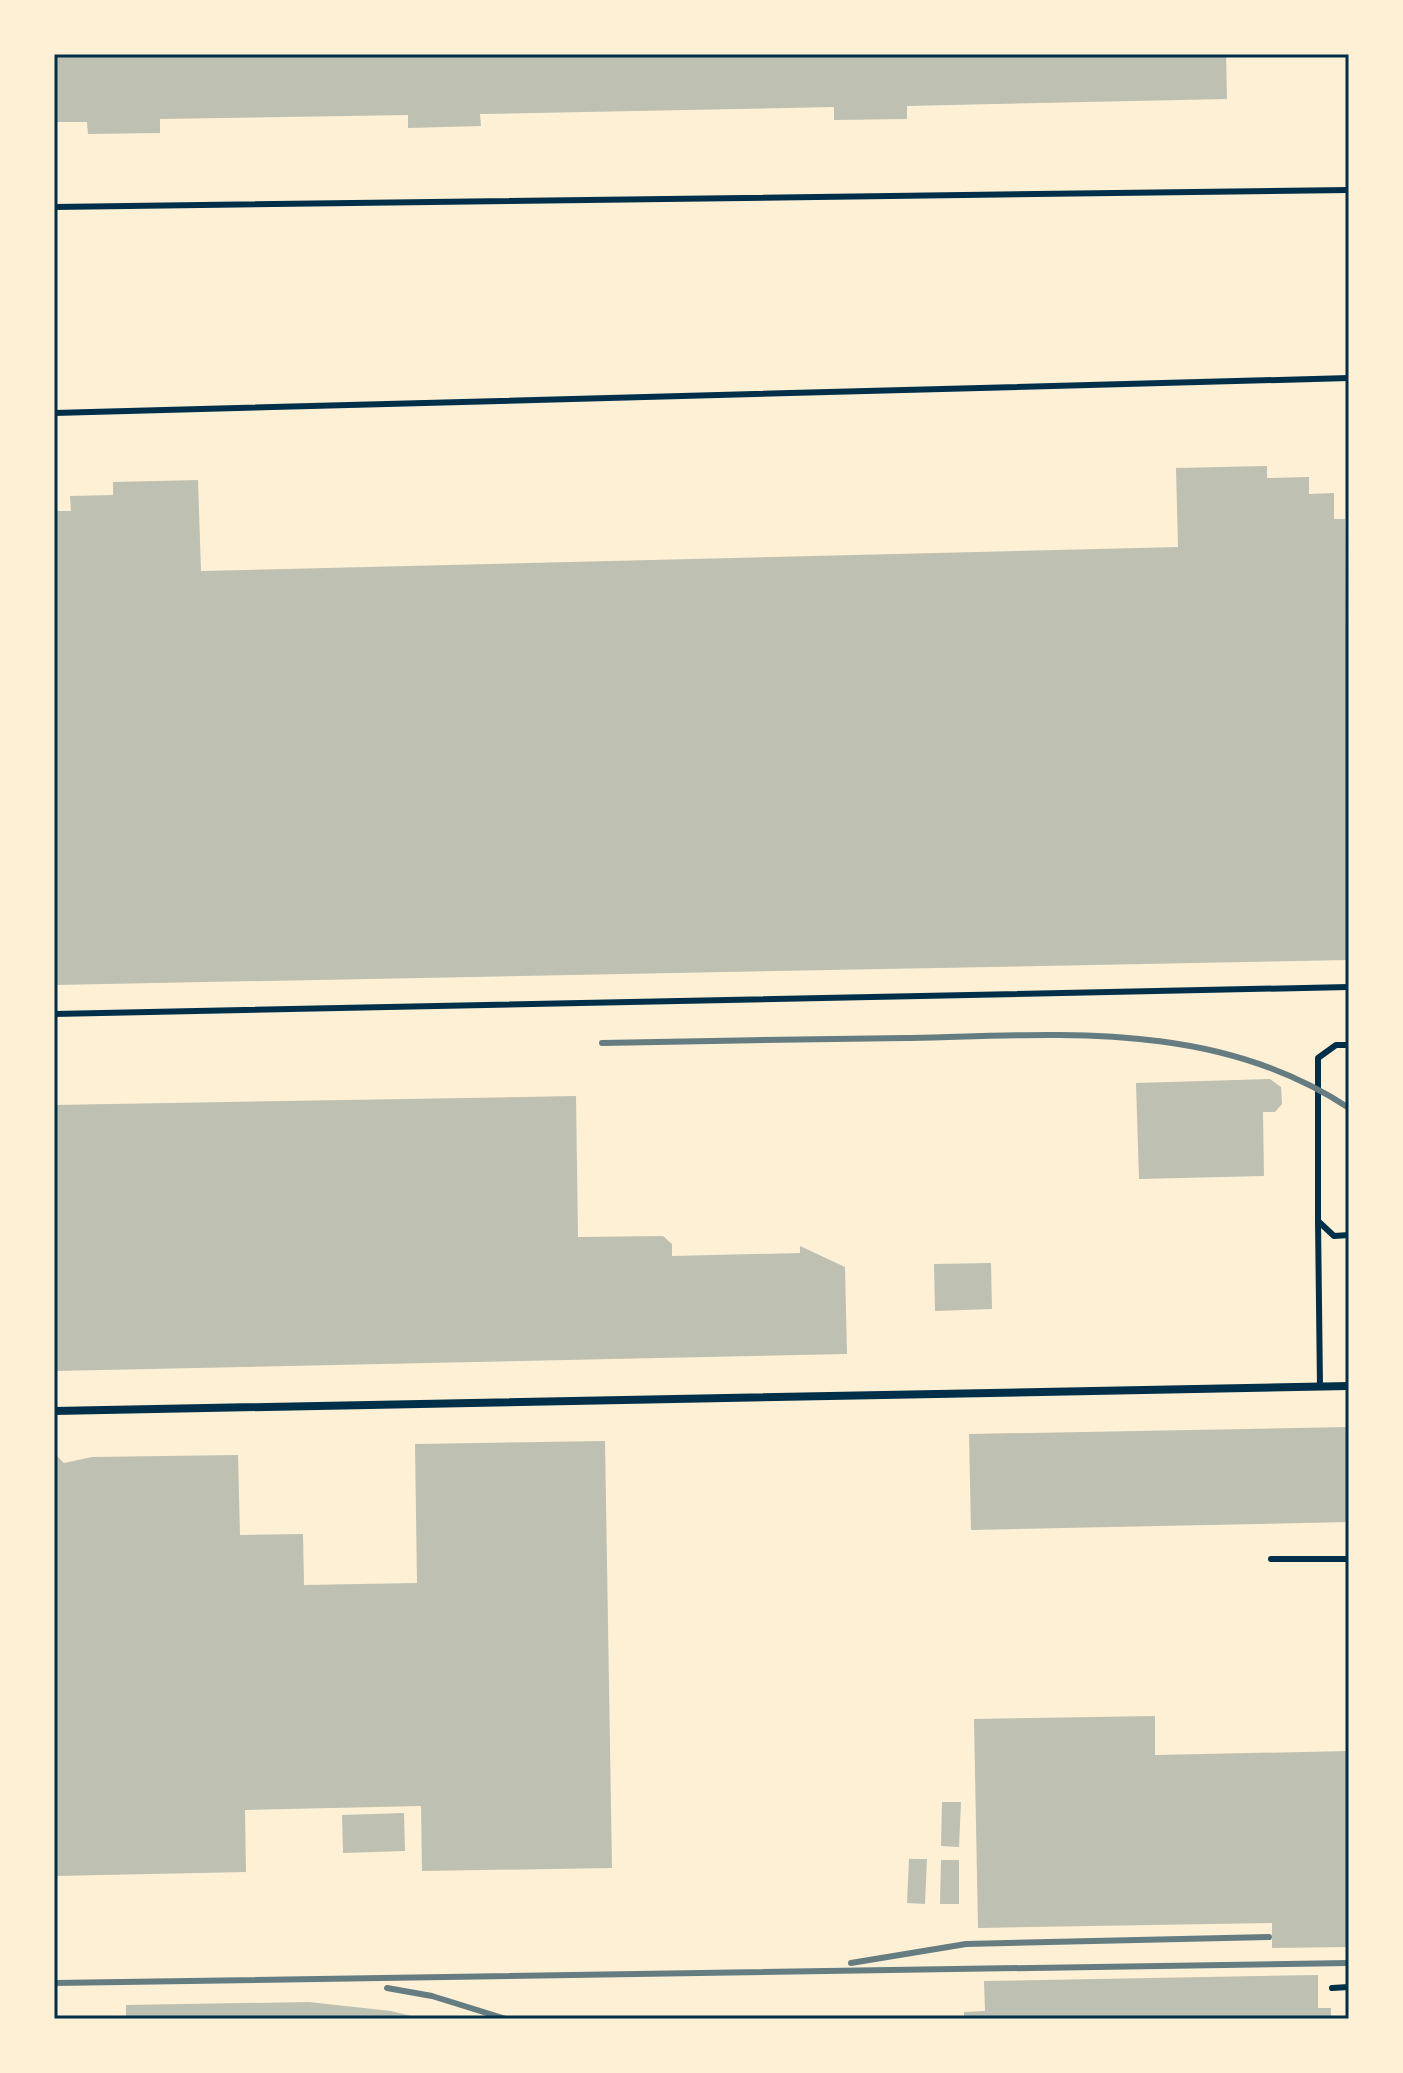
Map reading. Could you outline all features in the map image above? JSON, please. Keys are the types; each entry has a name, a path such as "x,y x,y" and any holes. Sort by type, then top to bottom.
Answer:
{"street":[{"path":"54,1411 1349,1386"}],"lane":[{"path":"54,207 1349,190"},
{"path":"54,413 1349,378"},
{"path":"54,1014 1349,987"},
{"path":"1320,1387 1318,1058 1336,1045 1349,1045"},
{"path":"1318,1221 1334,1236 1349,1235"},
{"path":"1271,1559 1349,1559"},
{"path":"1332,1988 1349,1987"}],"building":[{"path":"54,54 1226,54 1227,99 907,106 907,119 834,120 834,107 480,114 481,126 408,128 408,115 160,119 160,133 88,134 87,122 54,122"},
{"path":"1267,466 1267,478 1309,477 1309,494 1334,493 1334,519 1345,519 1349,960 54,985 54,511 71,511 70,496 113,495 113,482 198,480 201,571 1178,547 1176,468"},
{"path":"1270,1079 1281,1087 1282,1104 1275,1112 1263,1112 1264,1176 1139,1179 1136,1083"},
{"path":"576,1096 578,1237 663,1236 672,1244 672,1256 800,1253 800,1246 845,1267 847,1354 54,1371 54,1105"},
{"path":"991,1263 992,1309 935,1311 934,1264"},
{"path":"1349,1427 1349,1522 971,1530 969,1434"},
{"path":"605,1441 612,1868 422,1871 421,1806 245,1810 246,1872 54,1876 54,1453 64,1463 92,1457 238,1455 240,1535 303,1534 304,1585 417,1583 415,1444"},
{"path":"1155,1716 1155,1755 1349,1751 1349,1947 1272,1948 1272,1923 978,1928 974,1719"},
{"path":"942,1802 961,1802 959,1847 941,1846"},
{"path":"404,1813 405,1851 343,1853 342,1815"},
{"path":"909,1859 927,1859 925,1904 907,1903"},
{"path":"941,1860 959,1860 959,1904 940,1904"},
{"path":"1318,1975 1318,2008 1331,2008 1331,2019 964,2019 964,2012 985,2011 984,1981"},
{"path":"309,2002 391,2011 423,2019 126,2019 126,2005"}],"railway":[{"path":"602,1043 1021,1035 1135,1038 1191,1046 1245,1059 1298,1079 1349,1108"},
{"path":"851,1963 966,1944 1269,1937"},
{"path":"54,1983 1349,1963"},
{"path":"387,1988 432,1996 506,2019"}]}
